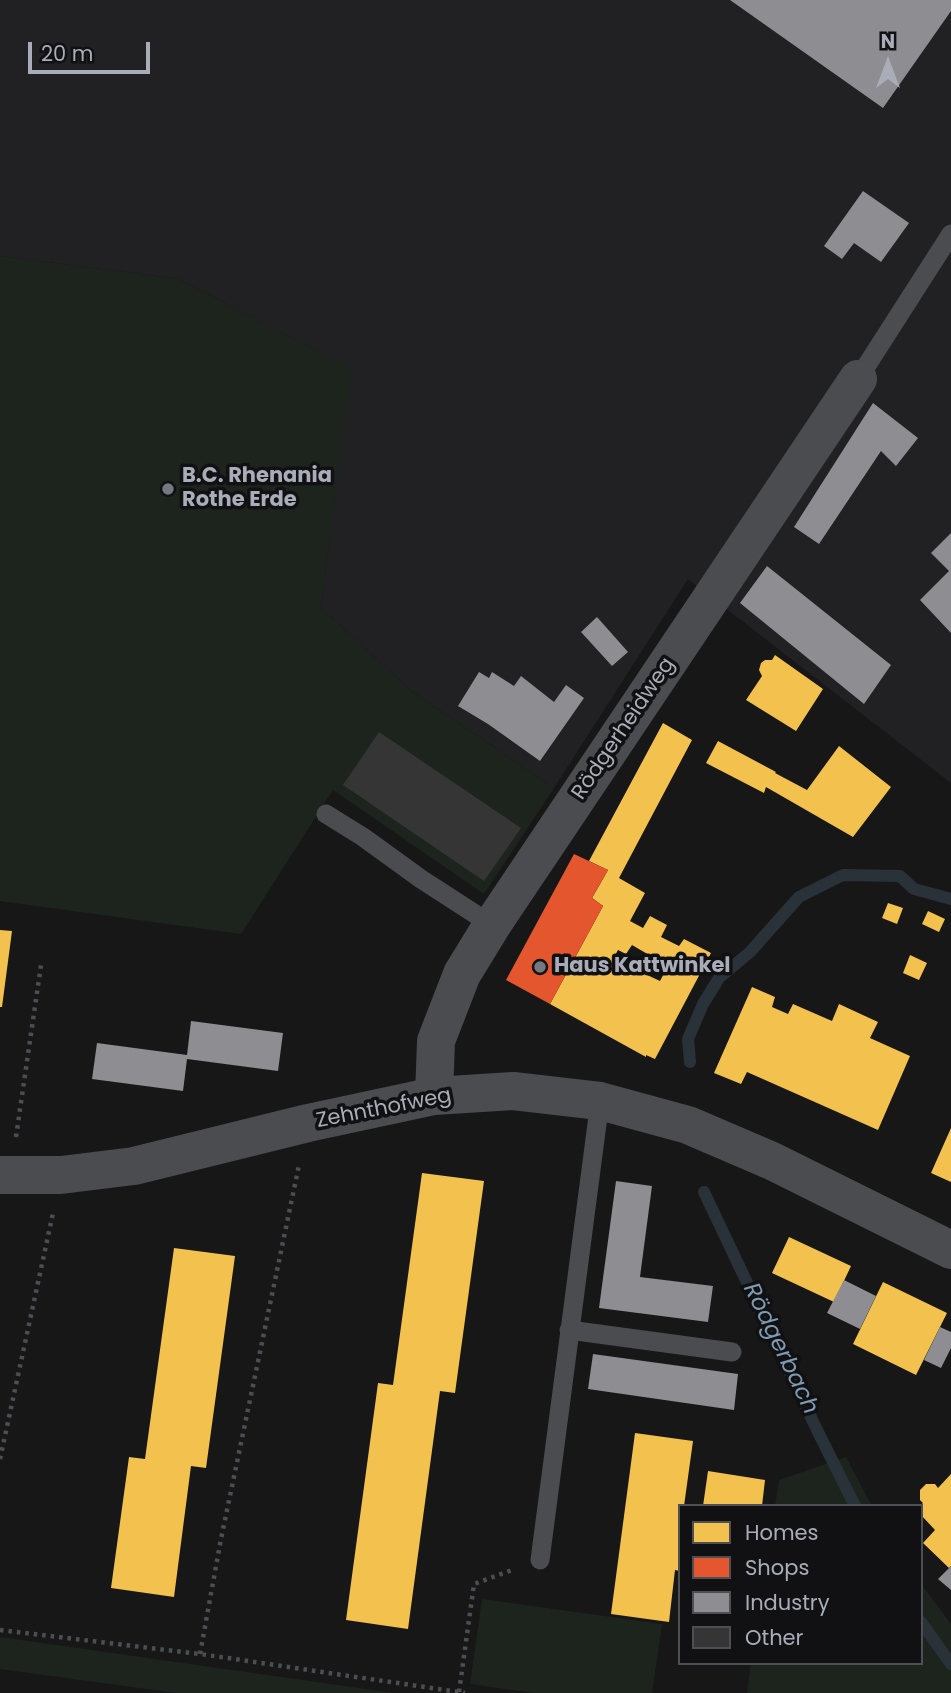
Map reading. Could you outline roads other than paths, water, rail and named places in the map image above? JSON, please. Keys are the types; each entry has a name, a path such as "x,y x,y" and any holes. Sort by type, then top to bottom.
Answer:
{"street":[{"name":"Rödgerheidweg","path":"434,1096 436,1041 463,974 492,925 858,379"},
{"name":"Zehnthofweg","path":"5,1176 61,1175 134,1166 308,1123 434,1096 513,1091 600,1101 688,1125 772,1161 951,1251"}],"lane":[{"path":"858,379 951,234"},
{"path":"326,814 492,925"},
{"path":"540,1560 600,1101"},
{"path":"569,1330 732,1352"}],"waterway":[{"name":"Rödgerbach","path":"690,1062 688,1039 703,1004 719,978 750,952 799,897 843,875 900,876 914,889 951,899"},
{"name":"Rödgerbach","path":"704,1192 854,1504"},
{"name":"Rödgerbach","path":"923,1625 951,1664"}],"place":[{"name":"B.C. Rhenania Rothe Erde","path":"168,489"},
{"name":"Haus Kattwinkel","path":"540,967"}]}
